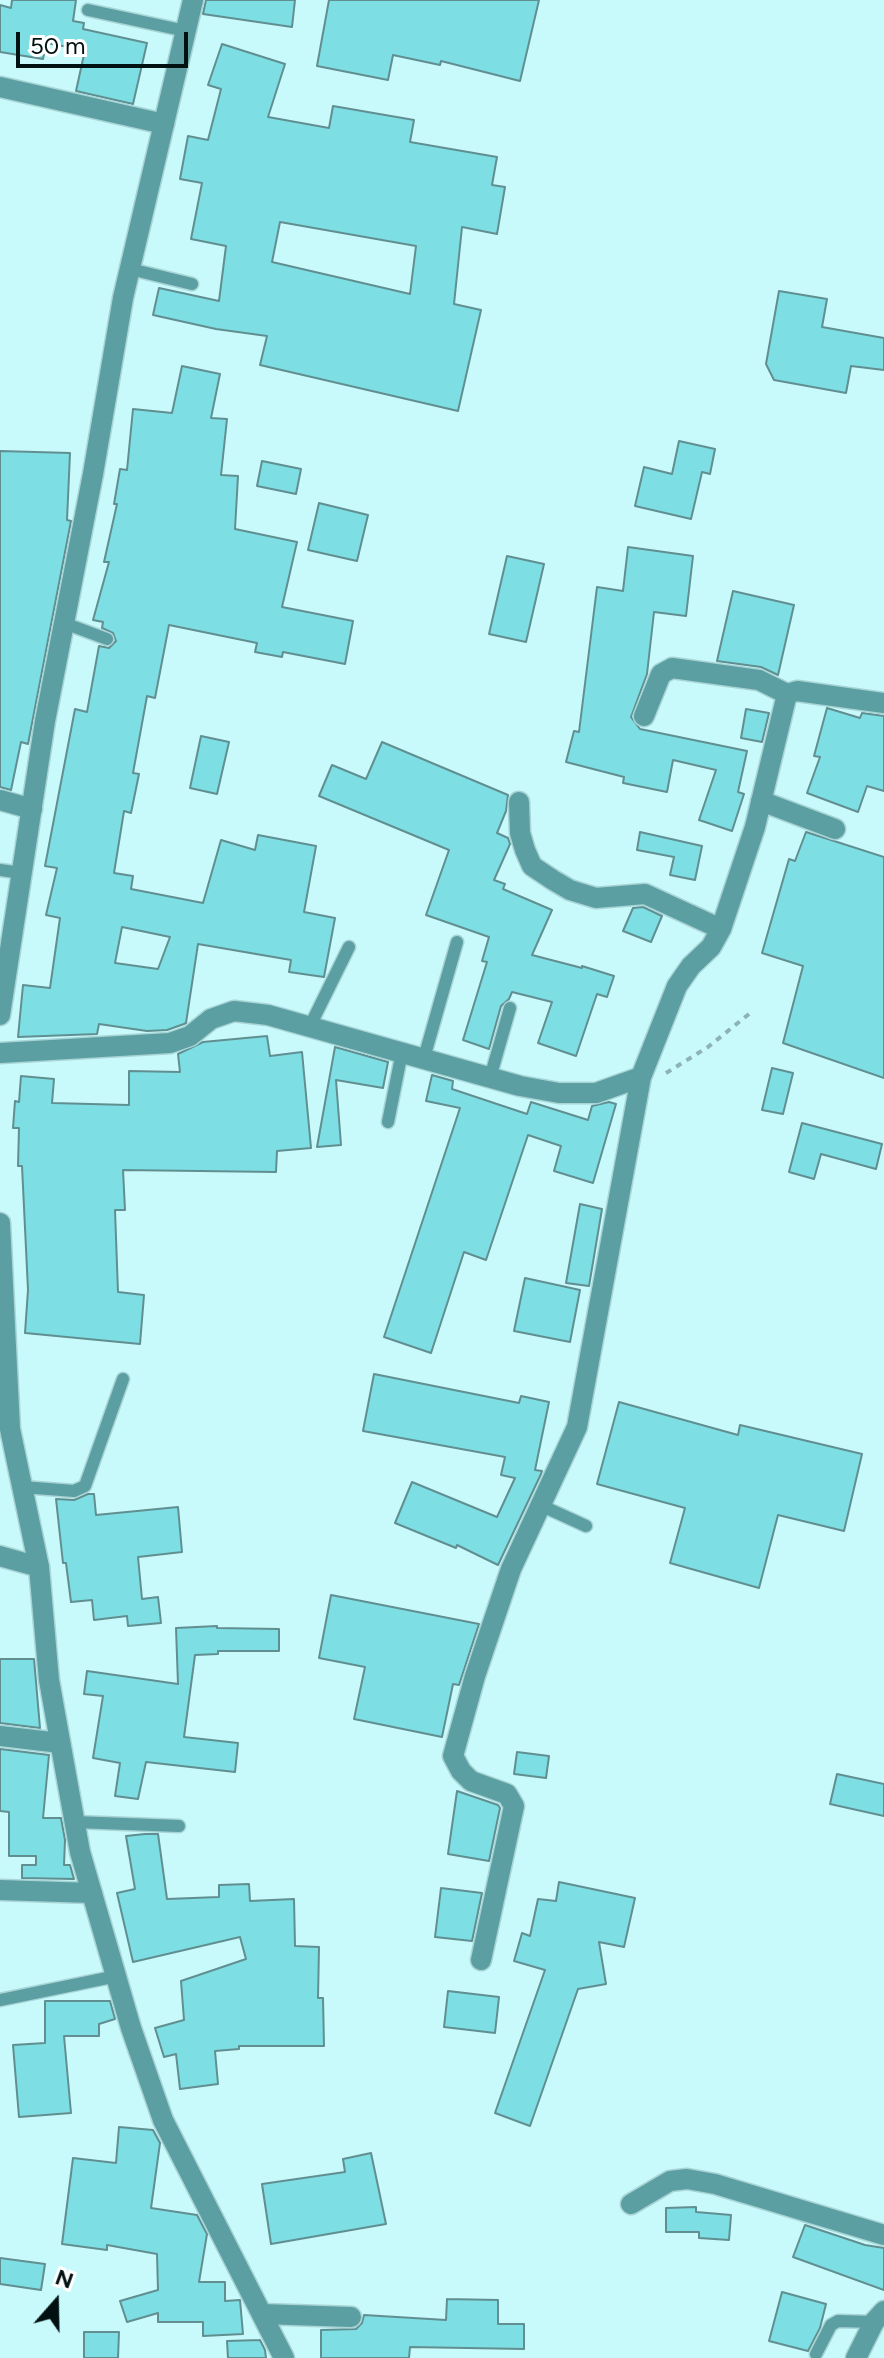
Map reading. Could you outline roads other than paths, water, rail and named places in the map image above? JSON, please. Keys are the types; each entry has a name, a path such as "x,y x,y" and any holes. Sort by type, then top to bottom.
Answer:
{"street":[{"path":"0,1015 64,623 130,269 193,0"},
{"path":"0,87 164,124"},
{"path":"644,716 661,674 672,668 759,680 787,694 797,691 884,703"},
{"path":"481,1960 514,1806 507,1794 471,1781 453,1756 475,1676 511,1569 577,1427 641,1077 677,986 691,966 711,947 721,929 755,827 787,694"},
{"path":"0,800 32,809"},
{"path":"761,801 835,829"},
{"path":"519,802 520,833 525,850 532,866 553,880 570,890 596,898 645,894 721,929"},
{"path":"0,1053 170,1043 190,1036 211,1019 234,1011 268,1015 310,1026 520,1086 596,1093 641,1077"},
{"path":"0,1223 10,1429 39,1567 49,1680 60,1743 92,1893 163,2120 284,2358"},
{"path":"0,1556 39,1567"},
{"path":"0,1736 60,1743"},
{"path":"0,1890 92,1893"},
{"path":"631,2204 670,2181 687,2179 715,2184 884,2235"},
{"path":"262,2314 351,2317"},
{"path":"856,2358 881,2314"}],"lane":[{"path":"88,10 186,31"},
{"path":"130,269 192,284"},
{"path":"64,623 107,639"},
{"path":"0,870 22,873"},
{"path":"424,1058 457,942"},
{"path":"310,1026 349,947"},
{"path":"490,1078 510,1008"},
{"path":"388,1122 402,1052"},
{"path":"22,1487 74,1491 85,1486 123,1379"},
{"path":"540,1505 586,1526"},
{"path":"75,1822 179,1826"},
{"path":"0,2000 117,1976"},
{"path":"816,2354 831,2325 838,2321 881,2314"}]}
